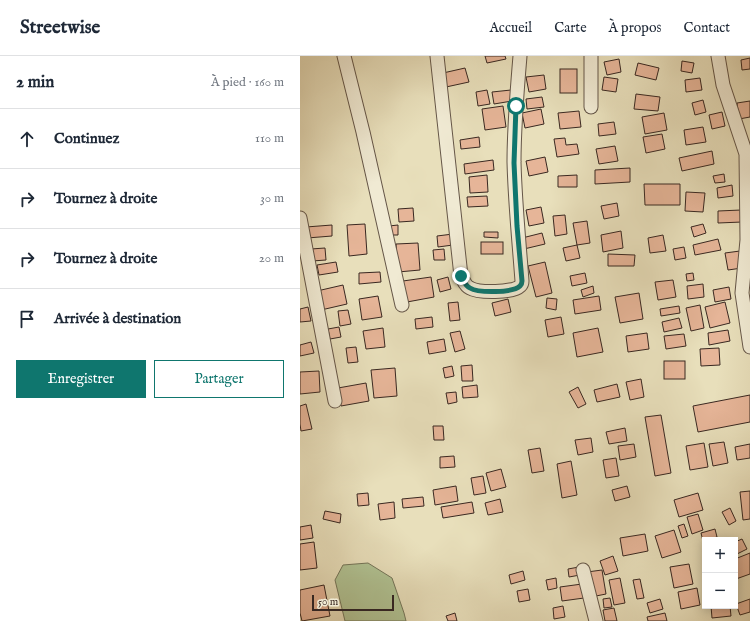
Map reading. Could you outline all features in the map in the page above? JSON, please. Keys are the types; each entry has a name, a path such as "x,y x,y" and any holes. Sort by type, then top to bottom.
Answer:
{"street":[{"path":"344,56 363,132 402,305"},
{"path":"437,56 461,276 466,285 471,289 479,291 513,290 520,286 522,281 517,226 514,163 520,56"},
{"path":"591,56 591,107"},
{"path":"718,56 723,85 746,154 747,240 742,293 750,348"},
{"path":"300,218 334,401"},
{"path":"583,570 596,621"}],"green space":[{"path":"368,563 392,578 406,621 345,621 335,580 343,565"}],"building":[{"path":"485,56 505,56 506,59 487,63"},
{"path":"750,58 750,69 742,70 741,60"},
{"path":"619,59 621,72 607,75 604,62"},
{"path":"682,61 694,63 692,73 681,71"},
{"path":"638,63 659,68 656,80 635,75"},
{"path":"465,68 469,82 446,87 443,73"},
{"path":"560,69 577,69 577,93 560,93"},
{"path":"544,75 546,89 529,92 526,77"},
{"path":"604,77 618,79 616,92 602,90"},
{"path":"700,78 702,90 686,92 685,80"},
{"path":"487,90 490,104 478,106 476,92"},
{"path":"511,90 512,101 494,104 492,92"},
{"path":"636,94 660,97 658,111 634,109"},
{"path":"542,97 544,107 527,109 526,99"},
{"path":"703,100 706,112 695,115 692,103"},
{"path":"750,101 750,117 739,119 737,103"},
{"path":"503,106 506,127 485,130 482,109"},
{"path":"541,109 544,124 525,128 522,113"},
{"path":"579,111 581,127 560,129 558,113"},
{"path":"722,112 725,126 712,129 709,115"},
{"path":"664,113 667,130 645,134 642,117"},
{"path":"614,122 616,134 599,136 598,124"},
{"path":"703,127 706,142 686,145 684,130"},
{"path":"662,134 665,149 646,153 643,137"},
{"path":"479,137 480,147 461,149 460,140"},
{"path":"565,138 566,145 577,144 579,154 557,157 554,139"},
{"path":"615,146 618,161 599,164 596,149"},
{"path":"712,151 714,164 682,171 679,158"},
{"path":"545,157 548,172 529,176 526,161"},
{"path":"493,160 494,170 465,174 464,164"},
{"path":"630,168 630,182 595,184 595,170"},
{"path":"724,174 725,182 715,183 713,176"},
{"path":"487,175 488,192 470,193 469,177"},
{"path":"577,175 577,187 558,187 558,176"},
{"path":"644,184 680,184 680,205 645,205"},
{"path":"732,185 733,196 718,198 717,188"},
{"path":"686,192 705,193 703,212 685,211"},
{"path":"487,196 488,206 468,207 467,197"},
{"path":"617,203 619,216 604,219 601,206"},
{"path":"541,207 544,223 529,226 526,210"},
{"path":"413,208 414,221 399,222 398,209"},
{"path":"741,210 742,222 718,223 718,211"},
{"path":"565,215 567,234 555,236 553,216"},
{"path":"587,221 590,243 577,245 573,223"},
{"path":"365,224 367,254 349,256 347,225"},
{"path":"703,224 706,233 694,237 691,227"},
{"path":"332,225 332,236 307,238 306,227"},
{"path":"398,225 398,235 390,235 389,226"},
{"path":"621,231 623,248 603,252 601,235"},
{"path":"484,232 498,232 498,238 484,237"},
{"path":"542,233 545,244 524,249 522,238"},
{"path":"453,234 453,245 438,247 437,236"},
{"path":"663,235 666,251 650,253 648,238"},
{"path":"718,239 721,250 695,255 693,245"},
{"path":"481,242 503,242 503,254 481,254"},
{"path":"418,243 420,270 398,272 396,244"},
{"path":"577,245 580,258 566,261 563,248"},
{"path":"684,247 686,258 675,260 673,249"},
{"path":"325,248 326,260 312,261 311,249"},
{"path":"444,249 445,260 434,260 433,250"},
{"path":"740,251 742,268 728,270 725,253"},
{"path":"608,254 635,255 634,266 608,266"},
{"path":"336,262 338,272 319,275 317,265"},
{"path":"545,262 552,293 536,297 528,266"},
{"path":"380,272 381,282 359,284 359,273"},
{"path":"585,273 587,283 572,286 570,276"},
{"path":"693,273 694,280 687,281 686,274"},
{"path":"431,277 434,297 407,302 403,281"},
{"path":"448,277 451,289 440,292 437,280"},
{"path":"673,280 676,297 658,300 655,282"},
{"path":"703,284 704,297 688,299 687,286"},
{"path":"343,285 347,304 321,310 317,291"},
{"path":"593,286 594,293 583,297 581,290"},
{"path":"729,287 731,299 715,302 713,290"},
{"path":"639,293 643,319 620,323 615,297"},
{"path":"378,296 382,317 362,320 359,299"},
{"path":"599,296 601,310 575,314 573,300"},
{"path":"547,298 557,299 556,310 546,308"},
{"path":"508,299 511,312 495,316 492,303"},
{"path":"458,302 460,320 450,321 448,303"},
{"path":"725,302 730,323 710,328 705,307"},
{"path":"700,305 704,328 691,331 686,308"},
{"path":"679,306 680,313 661,316 660,309"},
{"path":"308,307 311,321 300,322 300,309"},
{"path":"348,310 351,324 340,326 338,311"},
{"path":"432,317 433,327 416,329 415,319"},
{"path":"561,317 564,334 548,337 545,320"},
{"path":"679,318 682,328 664,332 662,322"},
{"path":"339,327 341,337 330,339 328,329"},
{"path":"383,328 385,347 366,349 363,331"},
{"path":"598,328 603,352 577,357 573,333"},
{"path":"728,330 730,341 709,345 708,333"},
{"path":"460,331 465,349 455,352 450,333"},
{"path":"647,333 649,349 628,352 626,336"},
{"path":"684,334 686,346 666,349 664,336"},
{"path":"444,339 446,351 429,354 427,342"},
{"path":"311,342 314,353 300,356 300,345"},
{"path":"356,347 358,362 348,363 346,348"},
{"path":"719,348 720,365 701,366 700,349"},
{"path":"664,361 685,361 685,379 664,379"},
{"path":"472,365 473,381 462,381 461,366"},
{"path":"452,366 454,376 445,378 443,368"},
{"path":"395,368 397,396 374,398 371,370"},
{"path":"319,371 320,392 300,394 300,372"},
{"path":"641,379 644,397 630,400 626,382"},
{"path":"366,383 369,401 341,406 338,388"},
{"path":"617,384 620,397 597,402 594,390"},
{"path":"477,385 478,397 463,398 462,387"},
{"path":"578,387 586,404 578,408 569,392"},
{"path":"456,392 457,402 448,404 446,393"},
{"path":"750,395 750,422 698,432 693,406"},
{"path":"306,404 312,429 301,431 300,406"},
{"path":"661,415 671,473 655,476 645,417"},
{"path":"433,426 443,426 444,440 434,440"},
{"path":"625,428 627,441 609,444 606,432"},
{"path":"591,438 593,452 578,455 575,440"},
{"path":"724,442 728,463 713,466 709,444"},
{"path":"704,443 708,467 690,470 686,446"},
{"path":"634,444 636,457 620,460 618,446"},
{"path":"750,444 750,458 737,460 735,447"},
{"path":"540,448 544,471 532,473 528,450"},
{"path":"454,456 455,467 440,468 440,457"},
{"path":"616,458 619,476 606,478 603,460"},
{"path":"571,461 577,495 562,498 557,464"},
{"path":"501,469 506,487 491,491 486,473"},
{"path":"483,476 486,493 474,495 471,478"},
{"path":"456,486 458,501 435,505 433,490"},
{"path":"627,486 630,497 615,501 612,490"},
{"path":"750,491 750,519 743,520 740,492"},
{"path":"368,493 369,505 358,506 357,494"},
{"path":"698,493 703,510 679,517 674,500"},
{"path":"423,497 424,506 403,508 402,499"},
{"path":"500,499 503,512 488,515 485,503"},
{"path":"394,502 395,518 380,520 378,504"},
{"path":"472,502 474,513 443,518 441,507"},
{"path":"730,508 736,521 729,525 722,512"},
{"path":"325,511 341,514 340,523 323,519"},
{"path":"698,514 703,530 692,534 687,517"},
{"path":"684,524 688,536 682,538 678,526"},
{"path":"311,525 313,538 300,540 300,527"},
{"path":"715,529 717,537 702,537 701,533"},
{"path":"674,530 681,552 662,558 655,536"},
{"path":"645,534 648,551 623,556 620,538"},
{"path":"742,539 747,549 738,554 738,541"},
{"path":"314,542 317,568 300,570 300,544"},
{"path":"750,553 750,574 738,578 738,573 738,558"},
{"path":"613,556 618,571 605,575 600,561"},
{"path":"689,564 693,584 674,588 670,567"},
{"path":"579,567 580,575 569,577 568,569"},
{"path":"602,570 606,594 591,597 587,572"},
{"path":"523,571 525,580 511,584 509,575"},
{"path":"556,578 557,588 548,590 546,580"},
{"path":"620,578 625,603 614,605 609,580"},
{"path":"640,579 644,598 637,599 633,580"},
{"path":"582,584 584,598 562,601 560,587"},
{"path":"324,585 330,616 302,621 300,613 300,590"},
{"path":"697,588 700,605 681,609 678,592"},
{"path":"528,589 530,600 519,602 517,591"},
{"path":"610,598 612,607 604,608 603,599"},
{"path":"660,599 663,609 650,613 647,603"},
{"path":"750,599 750,612 740,615 738,603"},
{"path":"563,606 565,617 554,619 553,608"},
{"path":"614,608 617,621 605,621 603,610"},
{"path":"711,609 730,609 731,616 712,618"},
{"path":"455,613 457,621 448,621 446,616"},
{"path":"665,613 667,621 648,621 647,617"}],"route":[{"path":"461,276 466,285 471,289 479,291 513,290 520,286 522,281 517,226 514,163 516,106"}]}
